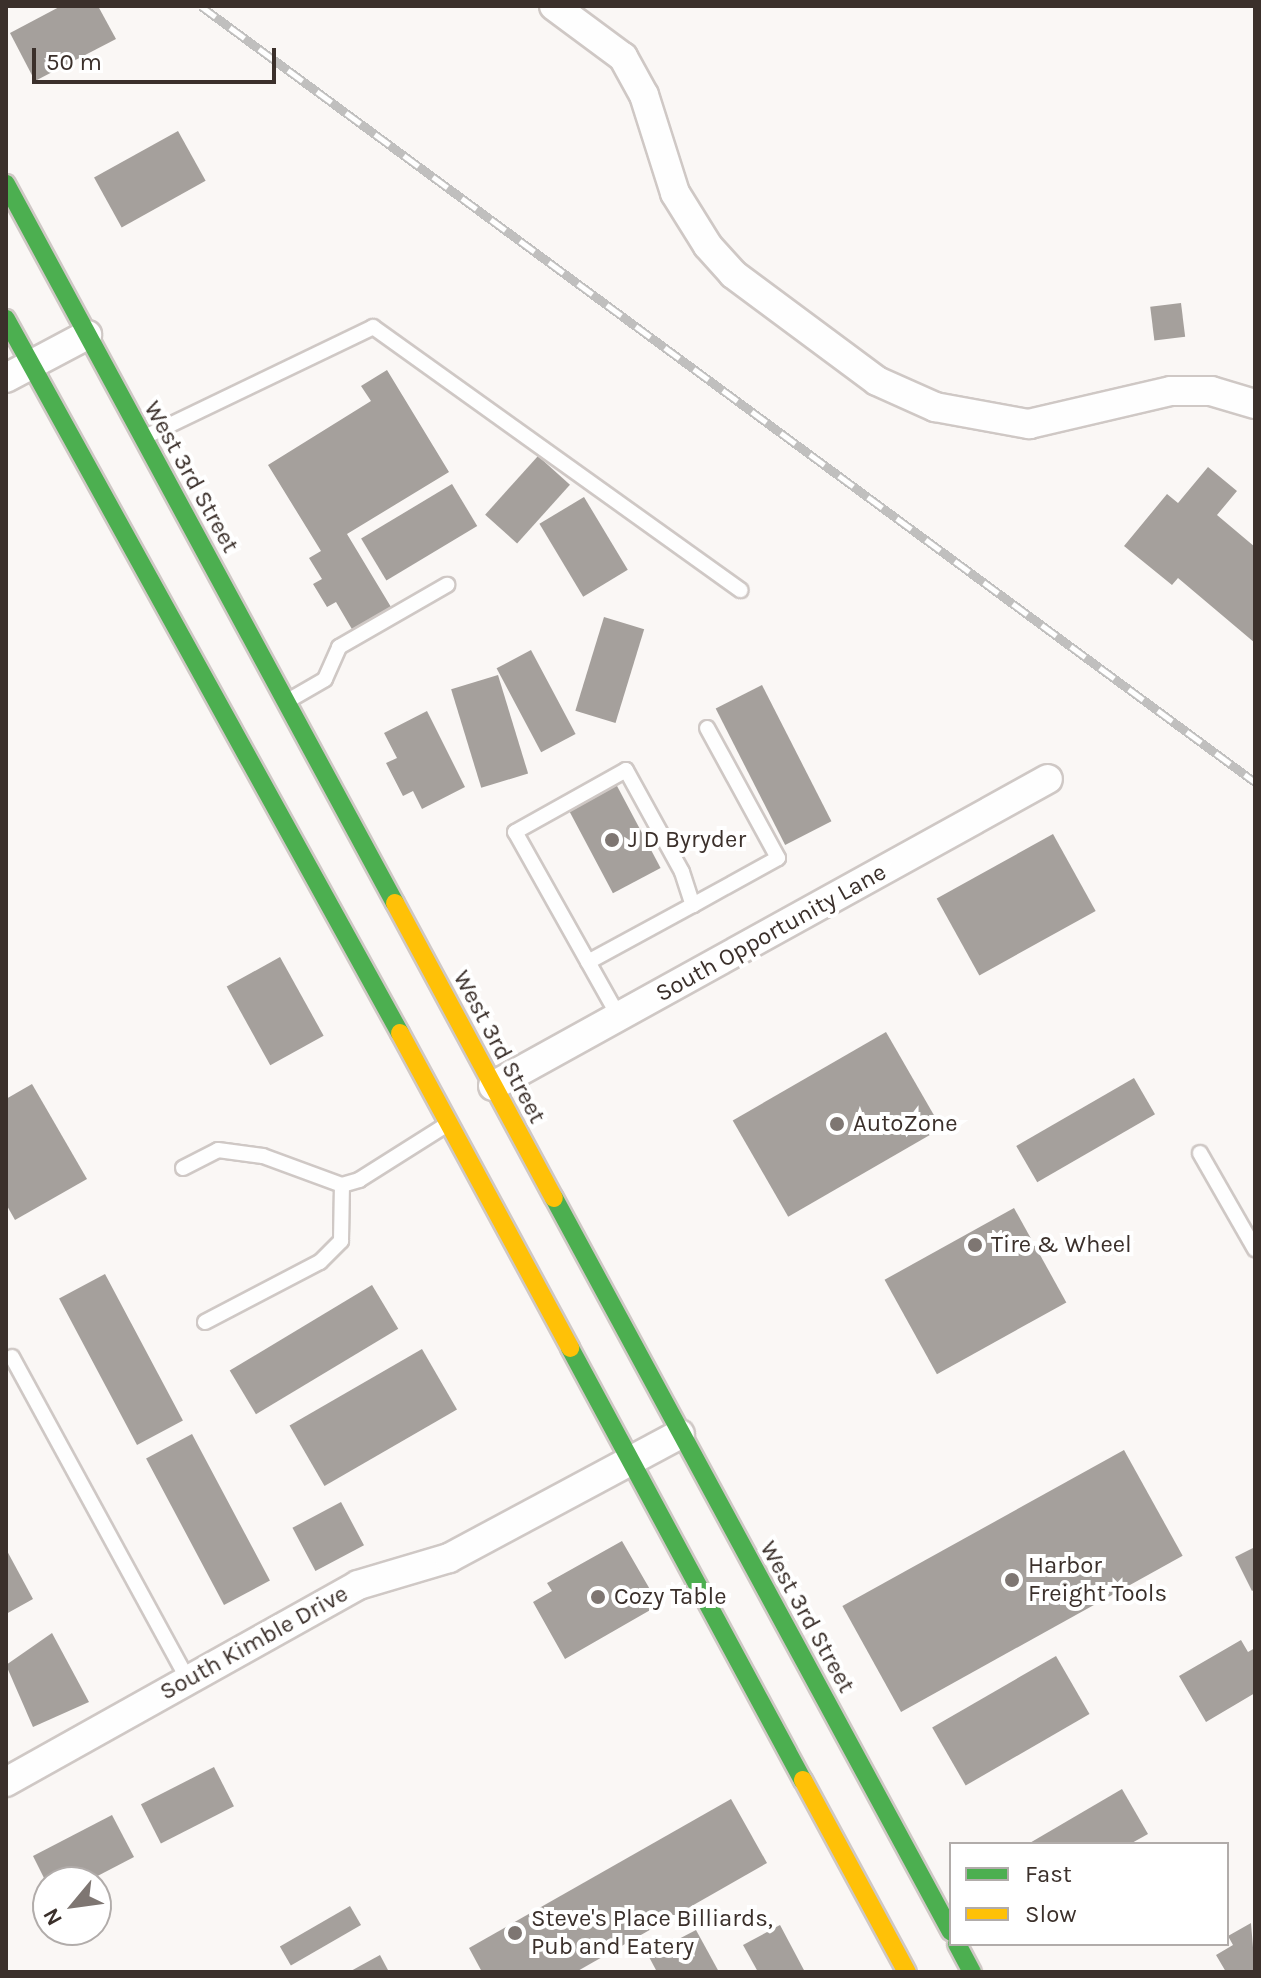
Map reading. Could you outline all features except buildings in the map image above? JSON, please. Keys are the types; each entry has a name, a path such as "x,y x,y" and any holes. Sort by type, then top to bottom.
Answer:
{"main road":[{"name":"West 3rd Street","path":"6,184 949,1928"},
{"path":"6,319 18,372 249,723 450,1122 907,1972"},
{"path":"249,723 287,702"}],"street":[{"path":"554,6 623,57 644,95 675,193 708,246 733,274 877,381 935,407 1029,424 1171,391 1211,391 1255,404"},
{"path":"18,372 87,335"},
{"name":"South Opportunity Lane","path":"493,1086 1048,779"},
{"name":"South Kimble Drive","path":"6,1782 358,1585 437,1563 680,1434"}],"lane":[{"path":"143,438 373,327 740,590"},
{"path":"287,702 325,679 339,647 447,585"},
{"path":"588,962 778,858 707,728"},
{"path":"619,1017 515,832 626,770 682,872 693,905"},
{"path":"183,1168 218,1150 263,1156 342,1185 359,1180 450,1122"},
{"path":"1200,1153 1255,1249"},
{"path":"205,1322 320,1262 341,1241 342,1185"},
{"path":"12,1357 188,1680"}],"railway":[{"path":"201,6 1255,782"}],"traffic: fast":[{"path":"6,184 395,903"},
{"path":"6,319 400,1033"},
{"path":"554,1198 949,1928"},
{"path":"570,1348 803,1780"},
{"path":"958,1946 972,1972"}],"traffic: slow":[{"path":"395,903 554,1198"},
{"path":"400,1033 570,1348"},
{"path":"803,1780 907,1972"}],"place":[{"name":"J D Byryder","path":"612,840"},
{"name":"AutoZone","path":"837,1124"},
{"name":"Tire & Wheel","path":"975,1245"},
{"name":"Harbor Freight Tools","path":"1012,1580"},
{"name":"Cozy Table","path":"598,1597"},
{"name":"Steve's Place Billiards, Pub and Eatery","path":"515,1933"}]}
